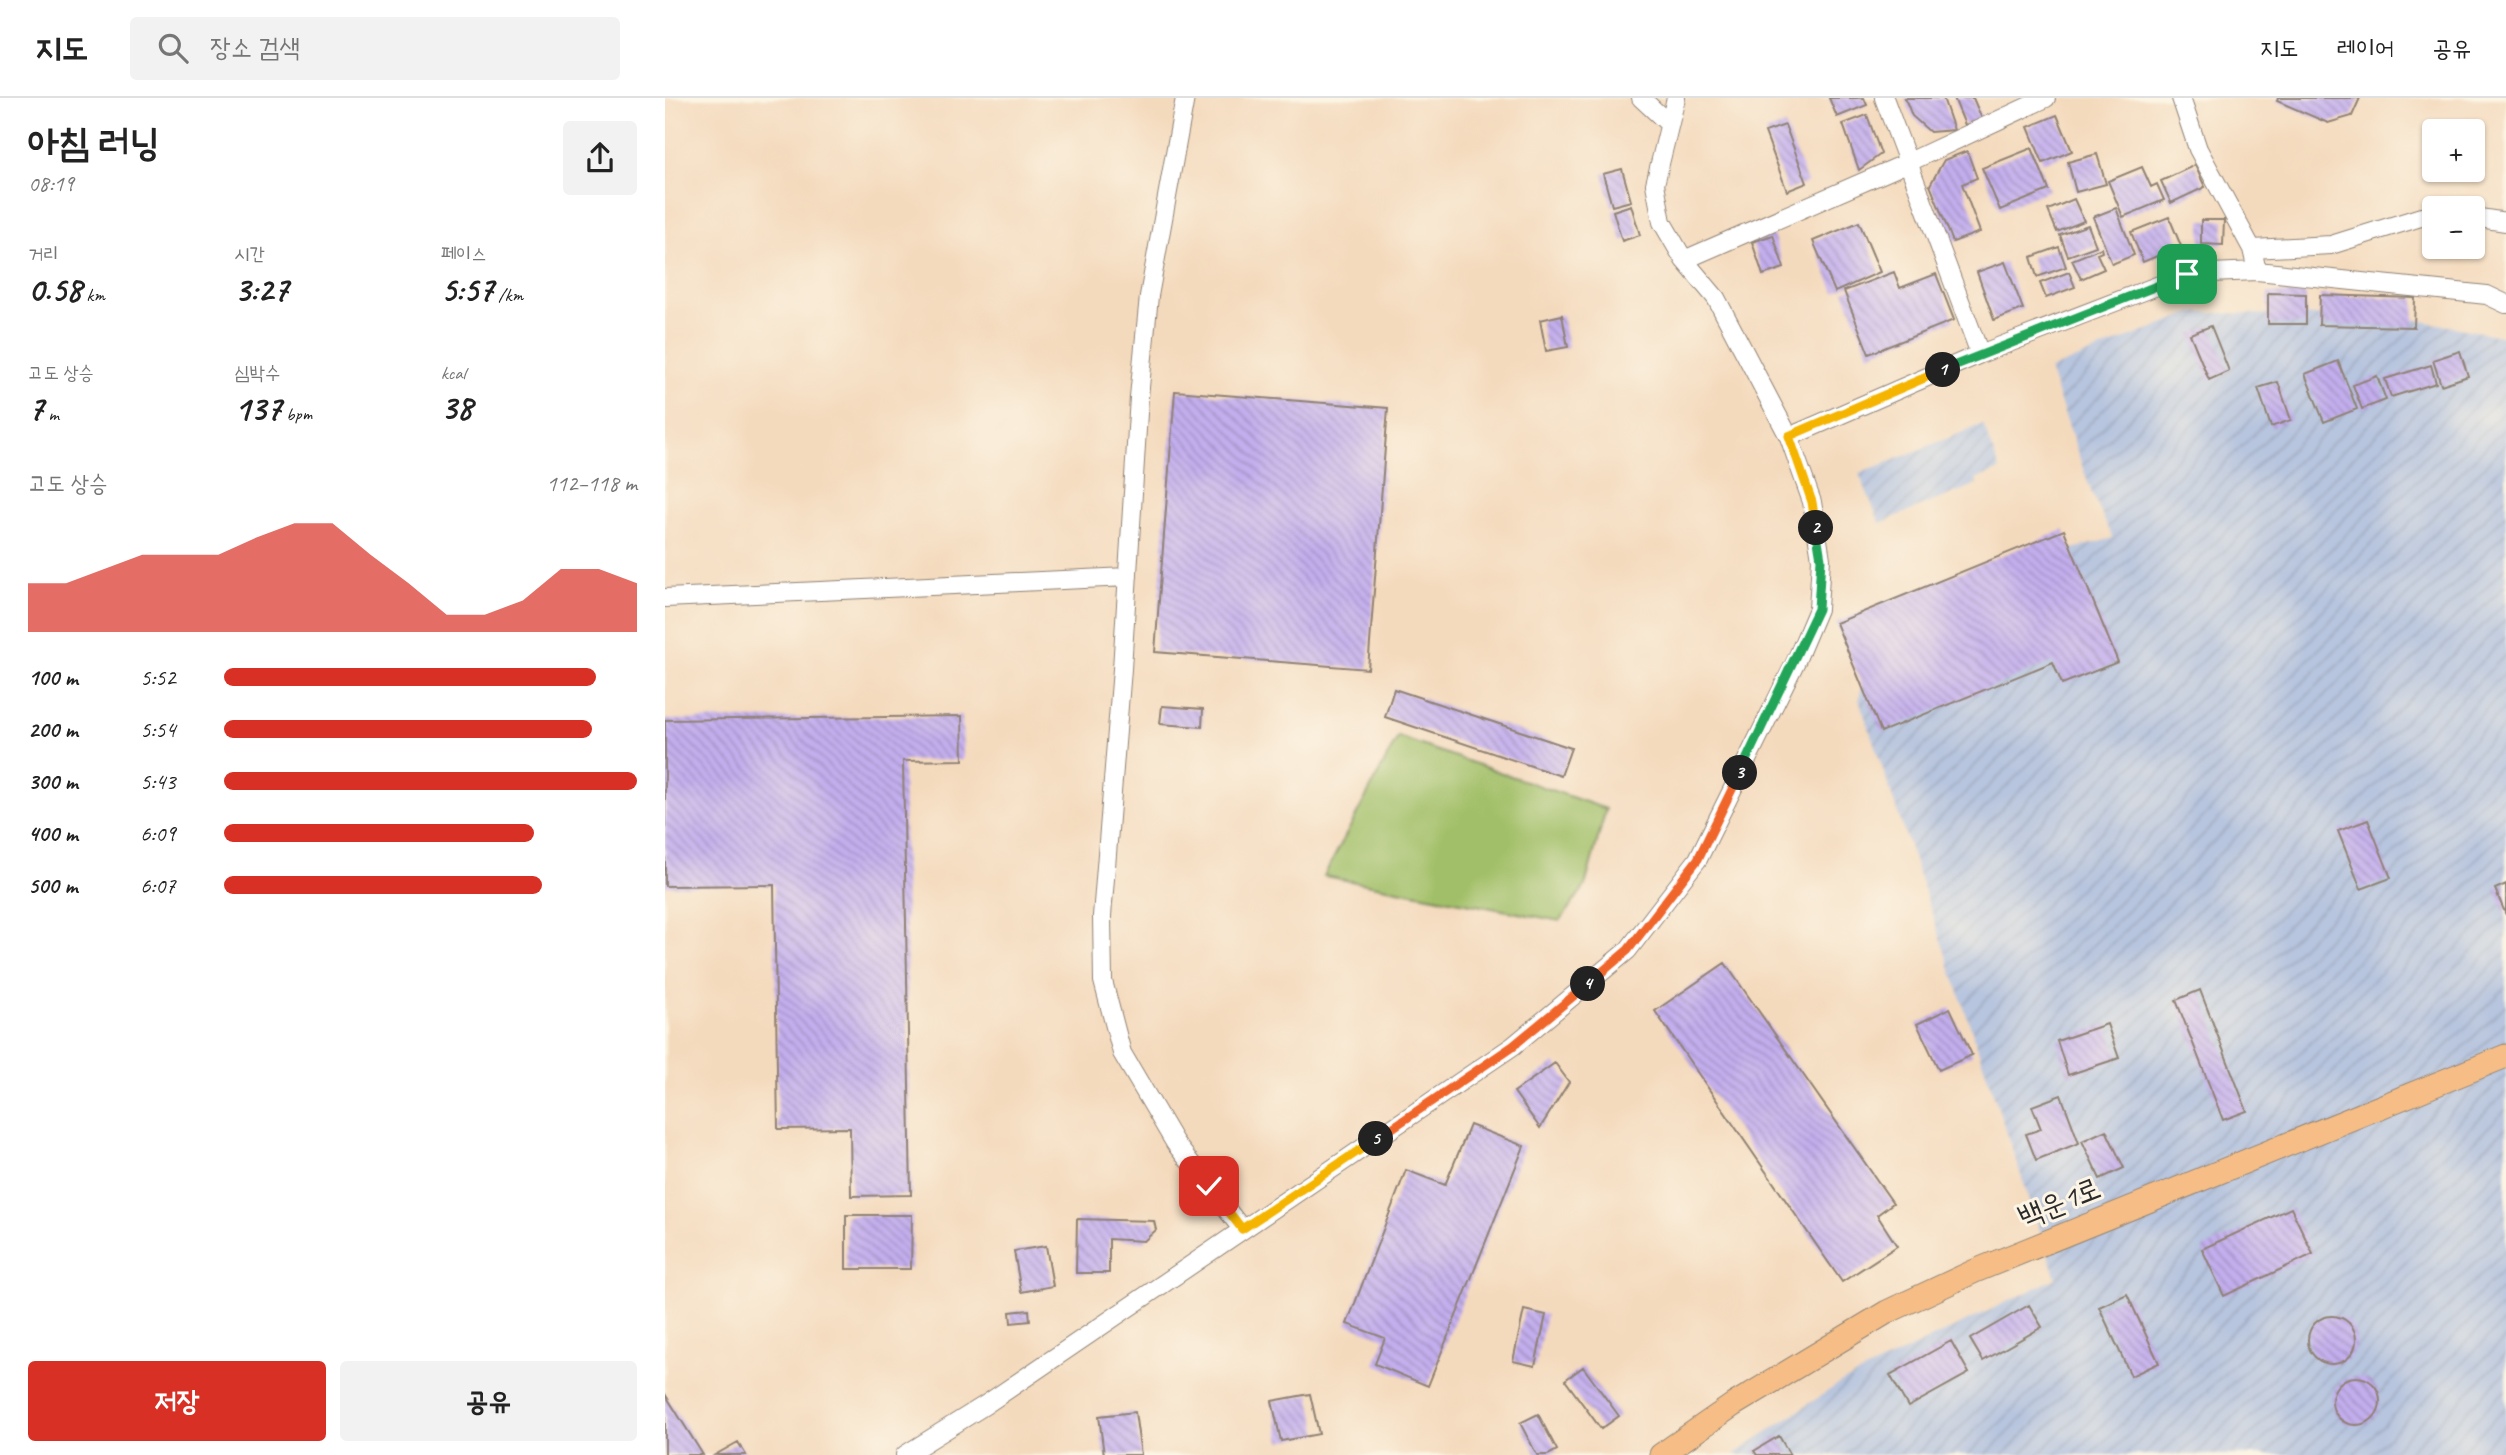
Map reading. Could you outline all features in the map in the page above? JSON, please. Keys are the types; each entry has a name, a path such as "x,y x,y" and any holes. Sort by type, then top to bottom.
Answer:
{"main road":[{"name":"백운1로","path":"1661,1455 1733,1405 1887,1312 1975,1270 2506,1056"}],"street":[{"path":"1185,98 1149,296 1139,397 1102,916 1103,981 1122,1053 1175,1143 1242,1229"},
{"path":"1641,98 1669,124"},
{"path":"905,1455 985,1405 1513,1046 1628,950 1698,859 1796,661 1818,609 1821,559 1812,502 1789,436 1716,298 1684,260 1662,222 1655,184 1677,98"},
{"path":"1884,98 1979,354"},
{"path":"1684,260 1907,163 2046,98"},
{"path":"2181,98 2198,149 2252,249 2257,271"},
{"path":"2252,249 2331,245 2422,217"},
{"path":"2485,219 2506,222"},
{"path":"1789,436 1979,354 2187,274 2257,271 2487,295 2506,304"},
{"path":"665,598 1128,577"}],"shaded area":[{"path":"2193,312 2412,319 2506,337 2506,1455 1733,1455 1840,1383 2056,1278 1859,699 1879,603 2113,538 2092,494 2049,370"},
{"path":"1983,424 2000,470 1976,479 1977,484 1880,523 1859,474"}],"green space":[{"path":"1398,737 1606,809 1585,886 1560,921 1324,876"}],"building":[{"path":"1829,98 1864,98 1867,105 1837,117"},
{"path":"1905,98 1943,98 1954,130 1930,132 1912,116"},
{"path":"1954,98 1973,98 1982,119 1965,125"},
{"path":"2278,98 2360,98 2352,116 2328,123 2277,101"},
{"path":"1867,115 1881,154 1859,170 1843,124"},
{"path":"2057,115 2072,151 2043,163 2028,127"},
{"path":"1785,125 1807,183 1787,191 1765,132"},
{"path":"2032,148 2049,190 2000,210 1982,168"},
{"path":"1967,151 1977,178 1962,184 1980,232 1953,242 1930,185 1944,160"},
{"path":"2097,154 2106,184 2076,192 2068,162"},
{"path":"2195,165 2205,187 2171,203 2161,181"},
{"path":"2142,167 2151,187 2157,184 2164,200 2123,217 2108,181"},
{"path":"1622,169 1631,201 1612,206 1603,174"},
{"path":"2074,199 2084,221 2057,232 2048,210"},
{"path":"1631,205 1640,235 1622,241 1613,211"},
{"path":"2116,208 2134,255 2112,264 2093,217"},
{"path":"2169,217 2181,246 2143,262 2131,232"},
{"path":"2201,220 2224,220 2223,245 2201,244"},
{"path":"1859,222 1880,272 1835,292 1813,241"},
{"path":"2088,225 2096,246 2068,256 2060,235"},
{"path":"1773,235 1784,268 1763,275 1752,242"},
{"path":"2059,247 2066,267 2037,277 2031,257"},
{"path":"2101,248 2102,252 2097,254 2104,269 2081,279 2072,260"},
{"path":"2005,262 2023,309 1994,320 1977,272"},
{"path":"1894,272 1900,288 1936,274 1954,320 1869,354 1844,291"},
{"path":"2069,272 2075,287 2046,298 2040,283"},
{"path":"2268,293 2306,294 2306,324 2268,324"},
{"path":"2320,295 2415,298 2414,327 2319,325"},
{"path":"1562,315 1568,347 1546,351 1540,320"},
{"path":"2211,326 2229,371 2209,380 2190,334"},
{"path":"2460,351 2468,376 2441,385 2433,360"},
{"path":"2338,361 2357,409 2324,422 2305,374"},
{"path":"2431,365 2436,383 2391,397 2385,379"},
{"path":"2377,376 2386,400 2362,409 2353,385"},
{"path":"2278,382 2291,420 2271,427 2258,388"},
{"path":"1175,391 1388,408 1368,669 1155,652"},
{"path":"2064,530 2118,662 2062,684 2053,662 1881,732 1836,623"},
{"path":"1394,689 1571,748 1561,776 1385,717"},
{"path":"1162,706 1203,709 1202,727 1160,724"},
{"path":"962,716 963,760 903,761 911,1195 851,1196 850,1128 778,1129 774,885 665,886 665,720"},
{"path":"2368,820 2391,878 2361,889 2338,831"},
{"path":"2506,884 2506,915 2495,889"},
{"path":"1725,963 1893,1203 1877,1215 1897,1246 1842,1282 1655,1011"},
{"path":"2200,990 2247,1111 2223,1120 2176,1000"},
{"path":"1950,1008 1972,1055 1939,1070 1917,1024"},
{"path":"2107,1024 2119,1058 2068,1075 2057,1041"},
{"path":"1555,1063 1569,1082 1540,1128 1514,1092"},
{"path":"2061,1095 2079,1143 2036,1160 2026,1134 2041,1129 2032,1106"},
{"path":"1470,1125 1524,1146 1428,1386 1375,1364 1385,1338 1347,1324 1406,1170 1445,1185"},
{"path":"2106,1130 2124,1168 2100,1179 2082,1141"},
{"path":"2291,1208 2313,1254 2224,1296 2202,1249"},
{"path":"846,1215 912,1215 911,1269 846,1269"},
{"path":"1077,1219 1154,1221 1156,1230 1144,1241 1109,1239 1109,1273 1076,1273"},
{"path":"1046,1246 1053,1286 1021,1292 1014,1251"},
{"path":"2127,1294 2159,1363 2131,1376 2099,1307"},
{"path":"2029,1305 2042,1327 1983,1361 1970,1339"},
{"path":"1029,1310 1030,1321 1011,1323 1010,1312"},
{"path":"1524,1310 1546,1315 1535,1366 1513,1361"},
{"path":"2332,1316 2349,1323 2356,1340 2349,1357 2332,1364 2315,1357 2308,1340 2315,1323"},
{"path":"1951,1341 1969,1373 1908,1407 1890,1375"},
{"path":"1583,1367 1619,1416 1601,1429 1565,1380"},
{"path":"2356,1377 2373,1384 2380,1401 2373,1418 2356,1425 2339,1418 2332,1401 2339,1384"},
{"path":"665,1394 703,1455 665,1455"},
{"path":"1310,1394 1319,1434 1281,1441 1272,1401"},
{"path":"1135,1412 1141,1455 1104,1455 1099,1416"},
{"path":"1538,1414 1557,1450 1548,1455 1537,1455 1520,1423"},
{"path":"1779,1436 1790,1455 1757,1455 1754,1451"},
{"path":"738,1442 746,1455 715,1455"}],"route":[{"path":"1209,1186 1242,1229 1513,1046 1628,950 1698,859 1796,661 1818,609 1821,559 1812,502 1789,436 1979,354 2187,274"}]}
